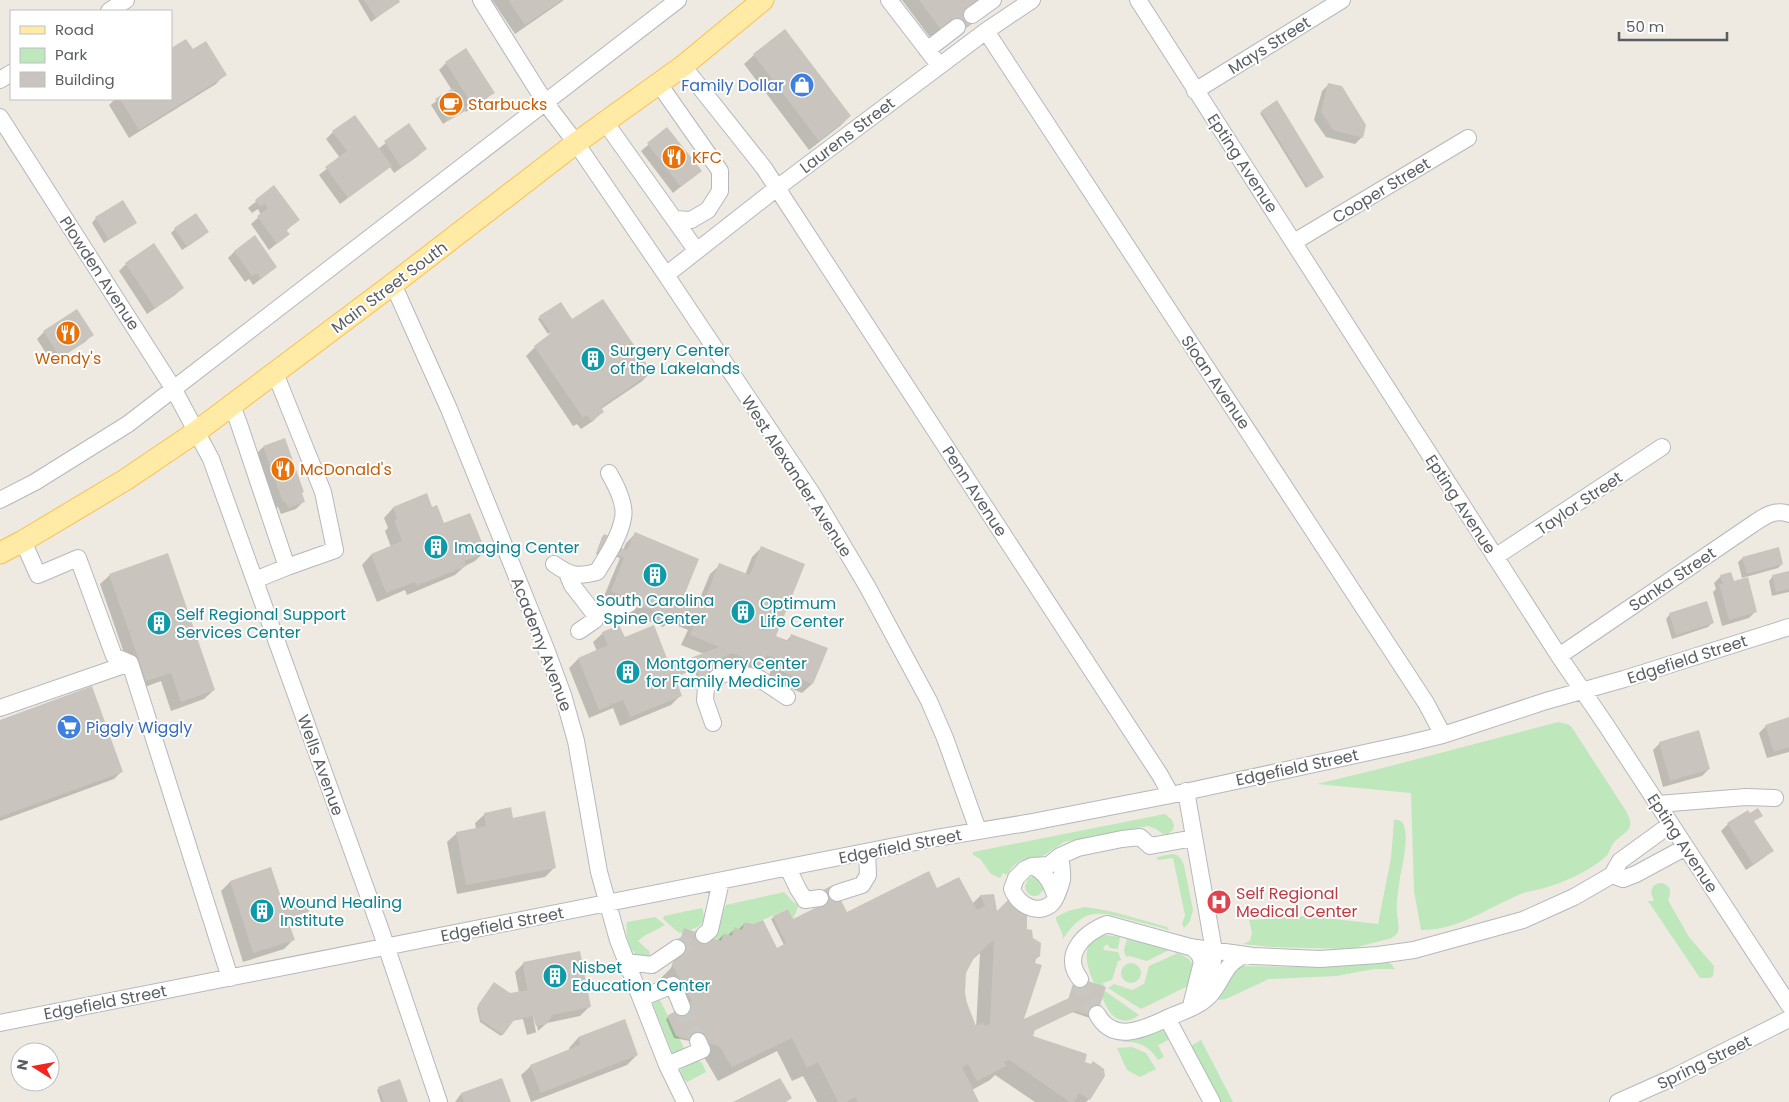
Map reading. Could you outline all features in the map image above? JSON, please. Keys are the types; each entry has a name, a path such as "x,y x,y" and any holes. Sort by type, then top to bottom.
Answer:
{"main road":[{"name":"Main Street South","path":"0,553 130,477 196,432 576,143 683,66 763,0"}],"street":[{"path":"110,10 126,0"},
{"name":"West Alexander Avenue","path":"482,0 545,102 576,143 813,495 867,586 929,701 948,746 978,830"},
{"path":"0,500 35,482 128,424 678,0"},
{"path":"889,0 940,65"},
{"path":"972,15 993,0"},
{"name":"Laurens Street","path":"666,275 696,250 986,30 1032,0"},
{"name":"Epting Avenue","path":"1138,0 1559,656 1789,1005"},
{"name":"Mays Street","path":"1195,90 1342,0"},
{"path":"927,50 957,27"},
{"name":"Sloan Avenue","path":"986,30 1421,695 1443,735"},
{"name":"Penn Avenue","path":"683,66 764,168 1160,775 1179,793 1194,838 1214,951 1210,985 1197,1003"},
{"path":"658,84 720,170 720,192 708,210 691,220 674,219"},
{"name":"Plowden Avenue","path":"0,117 173,388 196,432"},
{"path":"605,122 696,250"},
{"name":"Cooper Street","path":"1294,242 1468,138"},
{"name":"Academy Avenue","path":"393,284 449,409 563,695 576,741 599,872 618,940 667,1064 685,1102"},
{"path":"255,580 335,550 323,492 276,373"},
{"path":"232,405 287,567"},
{"name":"Wells Avenue","path":"196,432 211,459 255,580 439,1102"},
{"name":"Taylor Street","path":"1495,556 1662,448"},
{"path":"609,473 620,493 624,517 605,560 597,572 581,576 561,568 593,612 603,612 629,604"},
{"name":"Sanka Street","path":"1559,656 1752,524 1774,512 1789,514"},
{"path":"23,541 38,575 78,558 114,656 130,663 230,978"},
{"path":"579,631 595,620 597,612"},
{"name":"Edgefield Street","path":"0,1023 978,830 1027,823 1179,793 1443,735 1546,701 1789,627"},
{"path":"0,708 130,663"},
{"path":"713,723 705,700 706,687 721,674 739,673 760,679 787,697"},
{"path":"1658,804 1746,797 1775,798"},
{"path":"1080,979 1073,970 1073,954 1081,939 1095,929 1107,924 1192,947 1214,951 1243,955 1320,959 1378,955 1414,950 1462,938 1523,920 1574,897 1612,875 1620,861 1671,824"},
{"path":"1060,856 1062,879 1056,897 1050,904 1036,909 1027,907 1014,894 1012,889 1016,878 1024,869 1032,866 1048,865 1060,856 1078,848 1122,838 1140,837 1150,846 1194,838"},
{"path":"1612,875 1623,879 1686,847"},
{"path":"837,893 862,885 868,875 867,852"},
{"path":"1032,866 1044,873 1056,897"},
{"path":"788,868 805,900 820,898"},
{"path":"704,935 710,930 721,881"},
{"path":"1192,947 1199,954 1202,962 1197,1003"},
{"path":"627,962 652,965 677,948"},
{"path":"1097,1014 1101,1021 1110,1029 1120,1032 1136,1031 1209,997 1231,964 1243,955"},
{"path":"641,998 673,985 682,1007"},
{"path":"1167,1018 1212,1102"},
{"name":"Spring Street","path":"1618,1102 1672,1078 1789,1019"},
{"path":"667,1064 702,1050 698,1041"}],"green space":[{"path":"1558,722 1571,726 1626,811 1630,822 1629,829 1613,843 1607,856 1592,867 1568,879 1552,886 1521,894 1447,927 1421,930 1414,891 1411,793 1317,784"},
{"path":"1165,814 1172,820 1174,825 1173,830 1168,834 1163,834 1148,826 1064,842 1043,856 1021,860 1012,867 1007,875 1003,873 1000,878 991,874 980,859 972,854 973,852"},
{"path":"1394,820 1400,821 1404,826 1406,834 1405,854 1397,900 1397,934 1392,938 1350,949 1273,947 1243,944 1250,941 1252,933 1249,920 1307,916 1378,924 1391,858"},
{"path":"1177,855 1184,865 1193,910 1190,921 1184,928 1182,924 1185,915 1173,858 1158,860 1157,857"},
{"path":"1036,876 1045,888 1039,895 1031,896 1026,891 1025,886 1029,878"},
{"path":"1659,883 1668,886 1670,894 1668,900 1689,937 1714,966 1713,976 1710,978 1700,978 1648,901 1654,901 1651,892 1653,886"},
{"path":"784,892 793,902 799,905 793,919 788,909 753,924 745,922 742,930 734,927 732,936 724,933 721,941 714,938 726,905"},
{"path":"1085,907 1106,910 1167,927 1169,930 1116,916 1098,914 1090,915 1077,922 1063,939 1056,917 1068,911"},
{"path":"702,908 704,914 702,923 690,930 679,933 663,919 664,916"},
{"path":"655,917 665,925 638,941 650,952 649,956 635,954 626,931 627,922"},
{"path":"1106,935 1120,937 1118,949 1110,948 1107,944 1103,948 1104,950 1118,952 1121,960 1118,961 1112,980 1103,983 1105,991 1139,1015 1130,1020 1121,1020 1111,1013 1089,971 1087,953 1089,945 1096,939"},
{"path":"1127,939 1169,950 1147,961 1129,956 1126,957 1124,950"},
{"path":"1178,953 1191,961 1194,969 1192,984 1141,1009 1108,988 1114,984 1132,990 1144,984 1149,966"},
{"path":"1387,962 1395,969 1374,969 1336,976 1269,979 1226,999 1219,1000 1217,997 1239,967 1243,966 1308,967"},
{"path":"1131,963 1138,966 1141,973 1138,980 1131,983 1124,980 1121,973 1124,966"},
{"path":"658,999 685,1050 673,1055 653,1004 653,1001"},
{"path":"1162,1029 1169,1038 1158,1045 1164,1057 1158,1060 1146,1047 1138,1043 1121,1042 1144,1030"},
{"path":"1201,1040 1233,1102 1219,1102 1191,1046"},
{"path":"1132,1047 1146,1053 1156,1069 1140,1077 1127,1070 1117,1048"},
{"path":"697,1060 702,1063 706,1072 687,1082 682,1077 680,1070"}],"building":[{"path":"364,0 399,0 400,2 376,18"},
{"path":"508,0 562,0 525,25"},
{"path":"919,0 983,0 976,21 961,32 942,31"},
{"name":"Family Dollar","path":"785,29 851,116 819,141 753,54"},
{"path":"186,39 193,49 206,41 227,75 139,130 121,100 172,100 172,47"},
{"path":"466,48 495,93 473,106 445,62"},
{"path":"1328,83 1342,86 1366,125 1363,138 1333,130 1321,112"},
{"name":"Starbucks","path":"453,88 467,110 448,121 435,99"},
{"path":"1277,100 1324,177 1308,187 1261,111"},
{"path":"355,115 392,166 348,198 325,167 347,151 332,131"},
{"path":"409,123 427,149 401,167 384,141"},
{"name":"KFC","path":"667,127 702,171 681,187 647,143"},
{"path":"274,185 300,220 286,230 290,234 277,244 257,216 268,208 265,203 260,207 255,200"},
{"path":"123,200 137,223 109,240 95,217"},
{"path":"196,213 209,232 187,247 174,228"},
{"path":"255,235 277,267 261,279 257,273 252,276 234,251"},
{"path":"154,243 184,288 155,308 125,263"},
{"name":"Surgery Center of the Lakelands","path":"603,299 652,372 601,407 604,412 591,421 587,415 583,418 534,346 551,333 539,316 561,302 572,319"},
{"name":"Wendy's","path":"77,309 94,335 60,357 43,331"},
{"name":"McDonald's","path":"285,438 304,492 302,493 305,502 288,508 285,501 283,502 263,446"},
{"name":"Imaging Center","path":"427,493 432,507 437,505 444,523 470,513 486,552 464,561 466,566 416,586 415,582 386,593 371,554 402,541 394,520 397,519 393,507"},
{"path":"635,532 699,559 684,596 703,604 719,563 750,575 761,546 805,564 776,636 789,641 791,634 828,648 813,684 776,669 780,660 767,655 762,665 732,653 716,660 724,685 705,693 696,668 675,677 682,696 630,717 623,700 599,710 578,658 608,645 602,632 619,625 625,637 654,625 670,666 719,647 690,635 696,620 677,612 674,619 638,604 636,607 625,603 627,598 611,591 624,558 616,554 614,559 597,552 604,534 622,541 619,547 627,550"},
{"path":"1779,547 1783,564 1747,574 1742,557"},
{"name":"Self Regional Support Services Center","path":"168,553 215,690 181,702 171,673 146,681 109,574"},
{"path":"1789,571 1789,589 1776,592 1772,575"},
{"path":"1731,572 1734,581 1748,577 1757,612 1729,620 1719,584 1723,584 1720,575"},
{"path":"1707,601 1714,623 1676,635 1669,613"},
{"path":"92,686 123,772 0,817 0,720"},
{"path":"1789,717 1789,747 1774,752 1765,725"},
{"path":"1699,730 1710,769 1670,781 1659,742"},
{"path":"511,807 513,818 545,811 556,868 466,885 456,832 486,826 484,813"},
{"path":"1758,808 1763,816 1754,821 1774,851 1753,864 1727,823 1748,810 1750,813"},
{"name":"Wound Healing Institute","path":"271,867 283,903 304,897 309,912 287,918 295,940 253,953 230,881"},
{"path":"929,871 937,888 959,877 977,910 985,906 980,895 994,894 997,911 1020,888 1027,897 1027,929 1032,930 1033,938 1041,943 1040,957 1037,956 1035,963 1042,965 1024,1019 1069,998 1076,977 1106,987 1096,1017 1075,1011 1035,1030 1033,1036 1087,1054 1085,1062 1091,1064 1093,1061 1104,1069 1105,1076 1090,1100 1079,1093 1074,1102 1070,1102 1009,1060 1004,1062 1006,1066 977,1081 968,1064 962,1067 979,1102 858,1102 855,1097 846,1102 838,1102 818,1062 807,1068 792,1038 732,1067 719,1046 676,1036 667,1016 692,1001 672,965 684,928 721,941 724,933 732,936 734,927 742,930 745,922 753,924 763,920 777,948 786,943 773,916 788,909 793,919 823,904 817,893 833,885 847,912","holes":["994,940 990,1024 985,1026 983,1023 976,1026 965,993 966,973 975,956"]},
{"name":"Nisbet Education Center","path":"580,951 591,1007 552,1015 547,1024 536,1026 533,1016 514,1020 503,1035 481,1020 478,1005 494,982 510,993 528,990 523,962"},
{"path":"625,1019 638,1055 541,1093 530,1065 580,1045 578,1037"},
{"path":"502,1078 511,1102 464,1102 461,1093"},
{"path":"780,1078 792,1098 786,1102 733,1102"},
{"path":"400,1079 408,1102 384,1102 378,1087"}],"tunnel":[{"path":"677,948 704,935"},
{"path":"1080,979 1086,997 1097,1014"},
{"path":"682,1007 698,1041"}],"place":[{"name":"Family Dollar","path":"802,85"},
{"name":"Starbucks","path":"451,104"},
{"name":"KFC","path":"674,157"},
{"name":"Wendy's","path":"68,333"},
{"name":"Surgery Center of the Lakelands","path":"593,359"},
{"name":"McDonald's","path":"283,469"},
{"name":"Imaging Center","path":"436,547"},
{"name":"South Carolina Spine Center","path":"655,575"},
{"name":"Optimum Life Center","path":"743,612"},
{"name":"Self Regional Support Services Center","path":"159,623"},
{"name":"Montgomery Center for Family Medicine","path":"628,672"},
{"name":"Piggly Wiggly","path":"69,727"},
{"name":"Self Regional Medical Center","path":"1219,902"},
{"name":"Wound Healing Institute","path":"262,911"},
{"name":"Nisbet Education Center","path":"555,976"}]}
